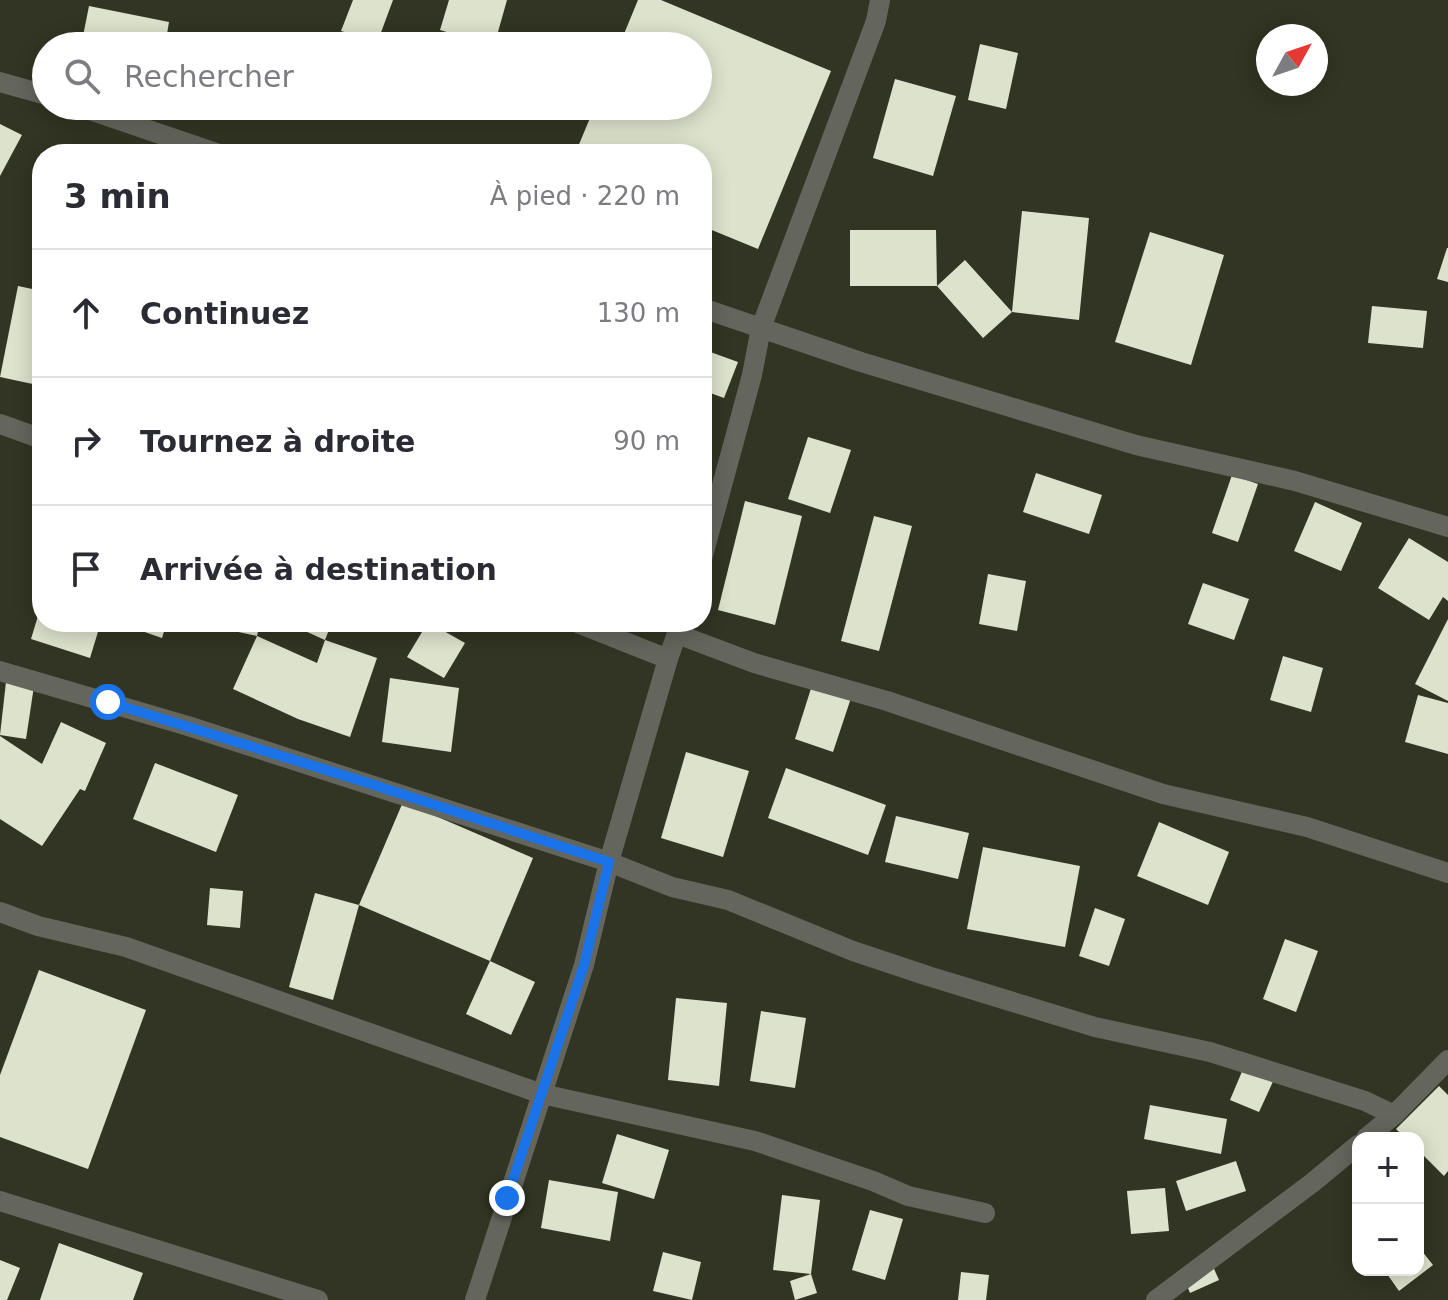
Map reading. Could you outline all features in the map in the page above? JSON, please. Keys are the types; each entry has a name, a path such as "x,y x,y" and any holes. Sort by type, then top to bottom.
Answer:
{"street":[{"path":"712,522 752,375 761,328 876,21 880,0"},
{"path":"0,82 32,91"},
{"path":"119,120 190,144"},
{"path":"712,311 861,362 1136,445 1295,481 1448,527"},
{"path":"0,424 32,435"},
{"path":"600,632 668,659"},
{"path":"475,1300 584,965 609,862 678,632"},
{"path":"688,632 754,663 887,701 1163,794 1307,827 1448,873"},
{"path":"0,671 203,730 609,862 672,887 728,900 853,951 928,976 1095,1027 1210,1052 1365,1101 1394,1115"},
{"path":"0,912 38,926 126,947 181,965 542,1094 755,1141 908,1196 985,1213"},
{"path":"1373,1132 1448,1060"},
{"path":"1156,1300 1352,1150"},
{"path":"0,1201 318,1300"}],"building":[{"path":"353,0 393,0 381,32 341,31"},
{"path":"449,0 507,0 498,32 440,30"},
{"path":"638,0 661,0 831,71 758,249 712,230 712,144 579,144 589,120 712,120 712,32 625,32"},
{"path":"89,6 169,22 167,32 84,32"},
{"path":"980,44 1018,53 1006,109 968,100"},
{"path":"895,79 956,96 933,176 873,158"},
{"path":"0,124 22,135 0,176"},
{"path":"1022,211 1089,218 1079,320 1012,312"},
{"path":"850,230 936,230 937,286 850,286"},
{"path":"1150,232 1224,255 1191,365 1115,342"},
{"path":"1448,248 1448,282 1437,279"},
{"path":"965,260 1012,312 983,338 937,286"},
{"path":"18,286 32,289 32,384 0,377"},
{"path":"1372,306 1427,311 1423,348 1368,343"},
{"path":"712,353 738,362 724,398 712,394"},
{"path":"808,437 851,450 830,513 788,499"},
{"path":"1036,473 1102,495 1089,534 1023,512"},
{"path":"1232,475 1258,484 1238,542 1212,533"},
{"path":"745,501 802,516 775,625 718,610"},
{"path":"1315,502 1362,523 1341,571 1294,551"},
{"path":"874,516 912,526 879,651 841,641"},
{"path":"1409,538 1448,562 1448,601 1443,597 1429,620 1378,588"},
{"path":"988,574 1026,581 1017,631 979,624"},
{"path":"1203,583 1249,599 1234,640 1188,624"},
{"path":"1448,619 1448,701 1415,684"},
{"path":"33,632 98,632 90,658 31,639"},
{"path":"145,632 164,632 162,638"},
{"path":"307,632 328,632 325,640"},
{"path":"422,632 446,632 465,643 444,678 407,657"},
{"path":"257,636 317,663 325,640 377,658 350,737 298,719 233,689"},
{"path":"1283,656 1323,668 1311,712 1270,700"},
{"path":"390,678 459,688 451,752 382,742"},
{"path":"814,679 853,692 833,752 795,739"},
{"path":"6,682 34,686 26,739 0,735"},
{"path":"1418,695 1448,703 1448,754 1405,742"},
{"path":"61,722 106,743 85,791 80,789 42,846 0,819 0,736 42,764"},
{"path":"686,752 749,771 723,857 661,838"},
{"path":"155,763 238,795 216,852 133,819"},
{"path":"786,768 886,805 868,855 768,818"},
{"path":"403,802 533,858 490,961 359,905"},
{"path":"896,816 969,833 958,879 885,862"},
{"path":"1159,822 1229,852 1208,905 1137,876"},
{"path":"983,847 1080,866 1065,947 967,929"},
{"path":"210,888 243,891 240,928 207,925"},
{"path":"315,893 359,905 333,1000 289,987"},
{"path":"1095,908 1125,919 1109,966 1079,956"},
{"path":"1285,939 1318,951 1296,1012 1263,999"},
{"path":"490,961 535,982 511,1035 466,1014"},
{"path":"39,970 146,1010 88,1169 0,1137 0,1075"},
{"path":"676,998 727,1003 719,1086 668,1080"},
{"path":"761,1011 806,1018 795,1088 750,1081"},
{"path":"1246,1062 1276,1075 1259,1112 1230,1100"},
{"path":"1439,1086 1448,1095 1448,1171 1444,1176 1424,1156 1424,1132 1399,1132 1396,1129"},
{"path":"1150,1105 1227,1119 1221,1154 1144,1139"},
{"path":"617,1134 669,1150 654,1199 602,1183"},
{"path":"1236,1161 1246,1191 1186,1211 1176,1181"},
{"path":"549,1180 618,1192 610,1241 541,1228"},
{"path":"1165,1188 1169,1231 1131,1234 1127,1191"},
{"path":"782,1195 820,1200 811,1274 773,1270"},
{"path":"870,1210 903,1219 885,1280 852,1270"},
{"path":"59,1243 143,1273 133,1300 40,1300"},
{"path":"663,1252 701,1262 692,1300 653,1291"},
{"path":"1424,1254 1433,1265 1424,1272"},
{"path":"0,1260 20,1268 7,1300 0,1300"},
{"path":"1211,1262 1219,1280 1190,1293 1182,1274"},
{"path":"961,1272 989,1275 986,1300 958,1300"},
{"path":"811,1274 817,1293 795,1300 790,1281"},
{"path":"1388,1276 1419,1276 1399,1291"}],"route":[{"path":"108,702 609,862 584,965 507,1198"}]}
